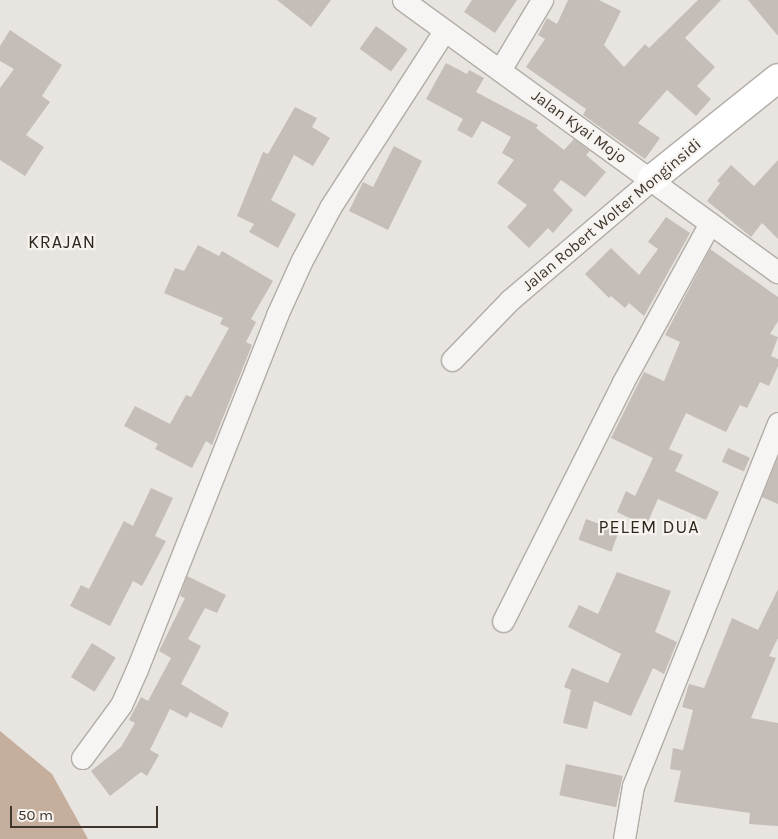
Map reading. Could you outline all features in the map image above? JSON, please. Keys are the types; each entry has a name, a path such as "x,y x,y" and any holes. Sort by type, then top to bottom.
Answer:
{"street":[{"name":"Jalan Kyai Mojo","path":"403,0 778,272"},
{"path":"500,70 542,0"},
{"path":"82,758 121,705 137,669 276,315 302,260 331,206 444,30"},
{"name":"Jalan Robert Wolter Monginsidi","path":"452,360 510,300 652,179 778,78"},
{"path":"502,621 624,382 710,223"},
{"path":"624,839 633,786 771,459 778,423"}],"shaded area":[{"path":"0,731 52,774 88,839 0,839"}],"building":[{"path":"277,0 331,0 311,27"},
{"path":"472,0 517,0 495,33 464,12"},
{"path":"568,0 599,0 621,11 604,45 624,67 645,44 649,48 698,0 721,0 685,38 715,67 697,86 711,99 696,116 667,90 638,123 660,138 645,159 583,115 586,109 526,67 545,39 538,35 547,18 557,24"},
{"path":"748,0 778,0 778,36"},
{"path":"376,26 408,49 391,72 360,49"},
{"path":"10,30 62,65 42,96 50,102 26,135 44,147 25,176 0,160 0,88 14,69 0,61 0,46"},
{"path":"446,63 467,74 469,70 484,78 476,92 538,125 536,128 564,150 574,139 590,151 586,155 606,172 585,197 561,180 553,190 573,210 553,233 548,228 529,248 507,227 527,205 497,183 514,160 502,153 511,137 482,121 472,138 457,130 463,119 426,99"},
{"path":"295,107 317,118 312,127 330,138 313,166 294,155 271,200 296,214 278,248 249,232 254,224 237,216 263,152 268,154"},
{"path":"394,146 422,161 388,230 349,211 363,182 373,187"},
{"path":"778,160 778,239 762,223 751,237 707,201 720,183 717,181 731,165 754,186"},
{"path":"666,217 690,233 644,316 629,303 625,308 611,296 609,298 585,274 611,248 639,275 658,249 648,242"},
{"path":"198,245 219,256 222,251 273,281 251,319 256,322 246,342 252,345 212,445 206,441 192,468 155,449 158,444 124,426 135,406 170,424 186,395 191,397 229,328 220,324 223,318 164,293 175,268 184,271"},
{"path":"710,249 778,297 778,321 770,334 778,337 771,356 778,359 778,366 769,386 760,382 747,408 740,405 726,432 686,413 669,449 683,455 675,471 719,492 706,520 658,499 646,526 617,512 626,491 635,496 653,458 611,438 644,372 664,381 680,342 665,335"},
{"path":"728,448 750,458 744,471 722,462"},
{"path":"778,457 778,504 762,497"},
{"path":"151,488 173,498 155,536 166,541 142,586 133,581 110,626 70,606 81,585 89,589 124,521 133,526"},
{"path":"586,519 619,531 611,552 578,540"},
{"path":"617,572 671,591 655,632 677,642 664,674 653,668 631,716 594,701 587,729 563,723 571,690 564,687 572,668 608,683 621,654 568,627 579,605 598,614"},
{"path":"187,576 226,595 217,613 205,608 188,639 201,646 181,684 229,713 222,728 190,712 187,718 170,709 150,750 159,755 147,776 141,772 110,796 91,771 121,747 135,723 129,720 141,697 148,701 171,658 159,651 185,598 180,596"},
{"path":"778,589 778,638 769,656 776,658 751,718 778,723 778,826 749,824 750,813 674,802 681,771 670,769 673,748 683,750 693,710 682,707 689,684 704,688 732,618 758,630"},
{"path":"92,643 116,658 95,692 71,677"},
{"path":"566,764 623,776 616,807 559,795"}],"district":[{"name":"KRAJAN","path":"62,242"},
{"name":"PELEM DUA","path":"649,527"}]}
